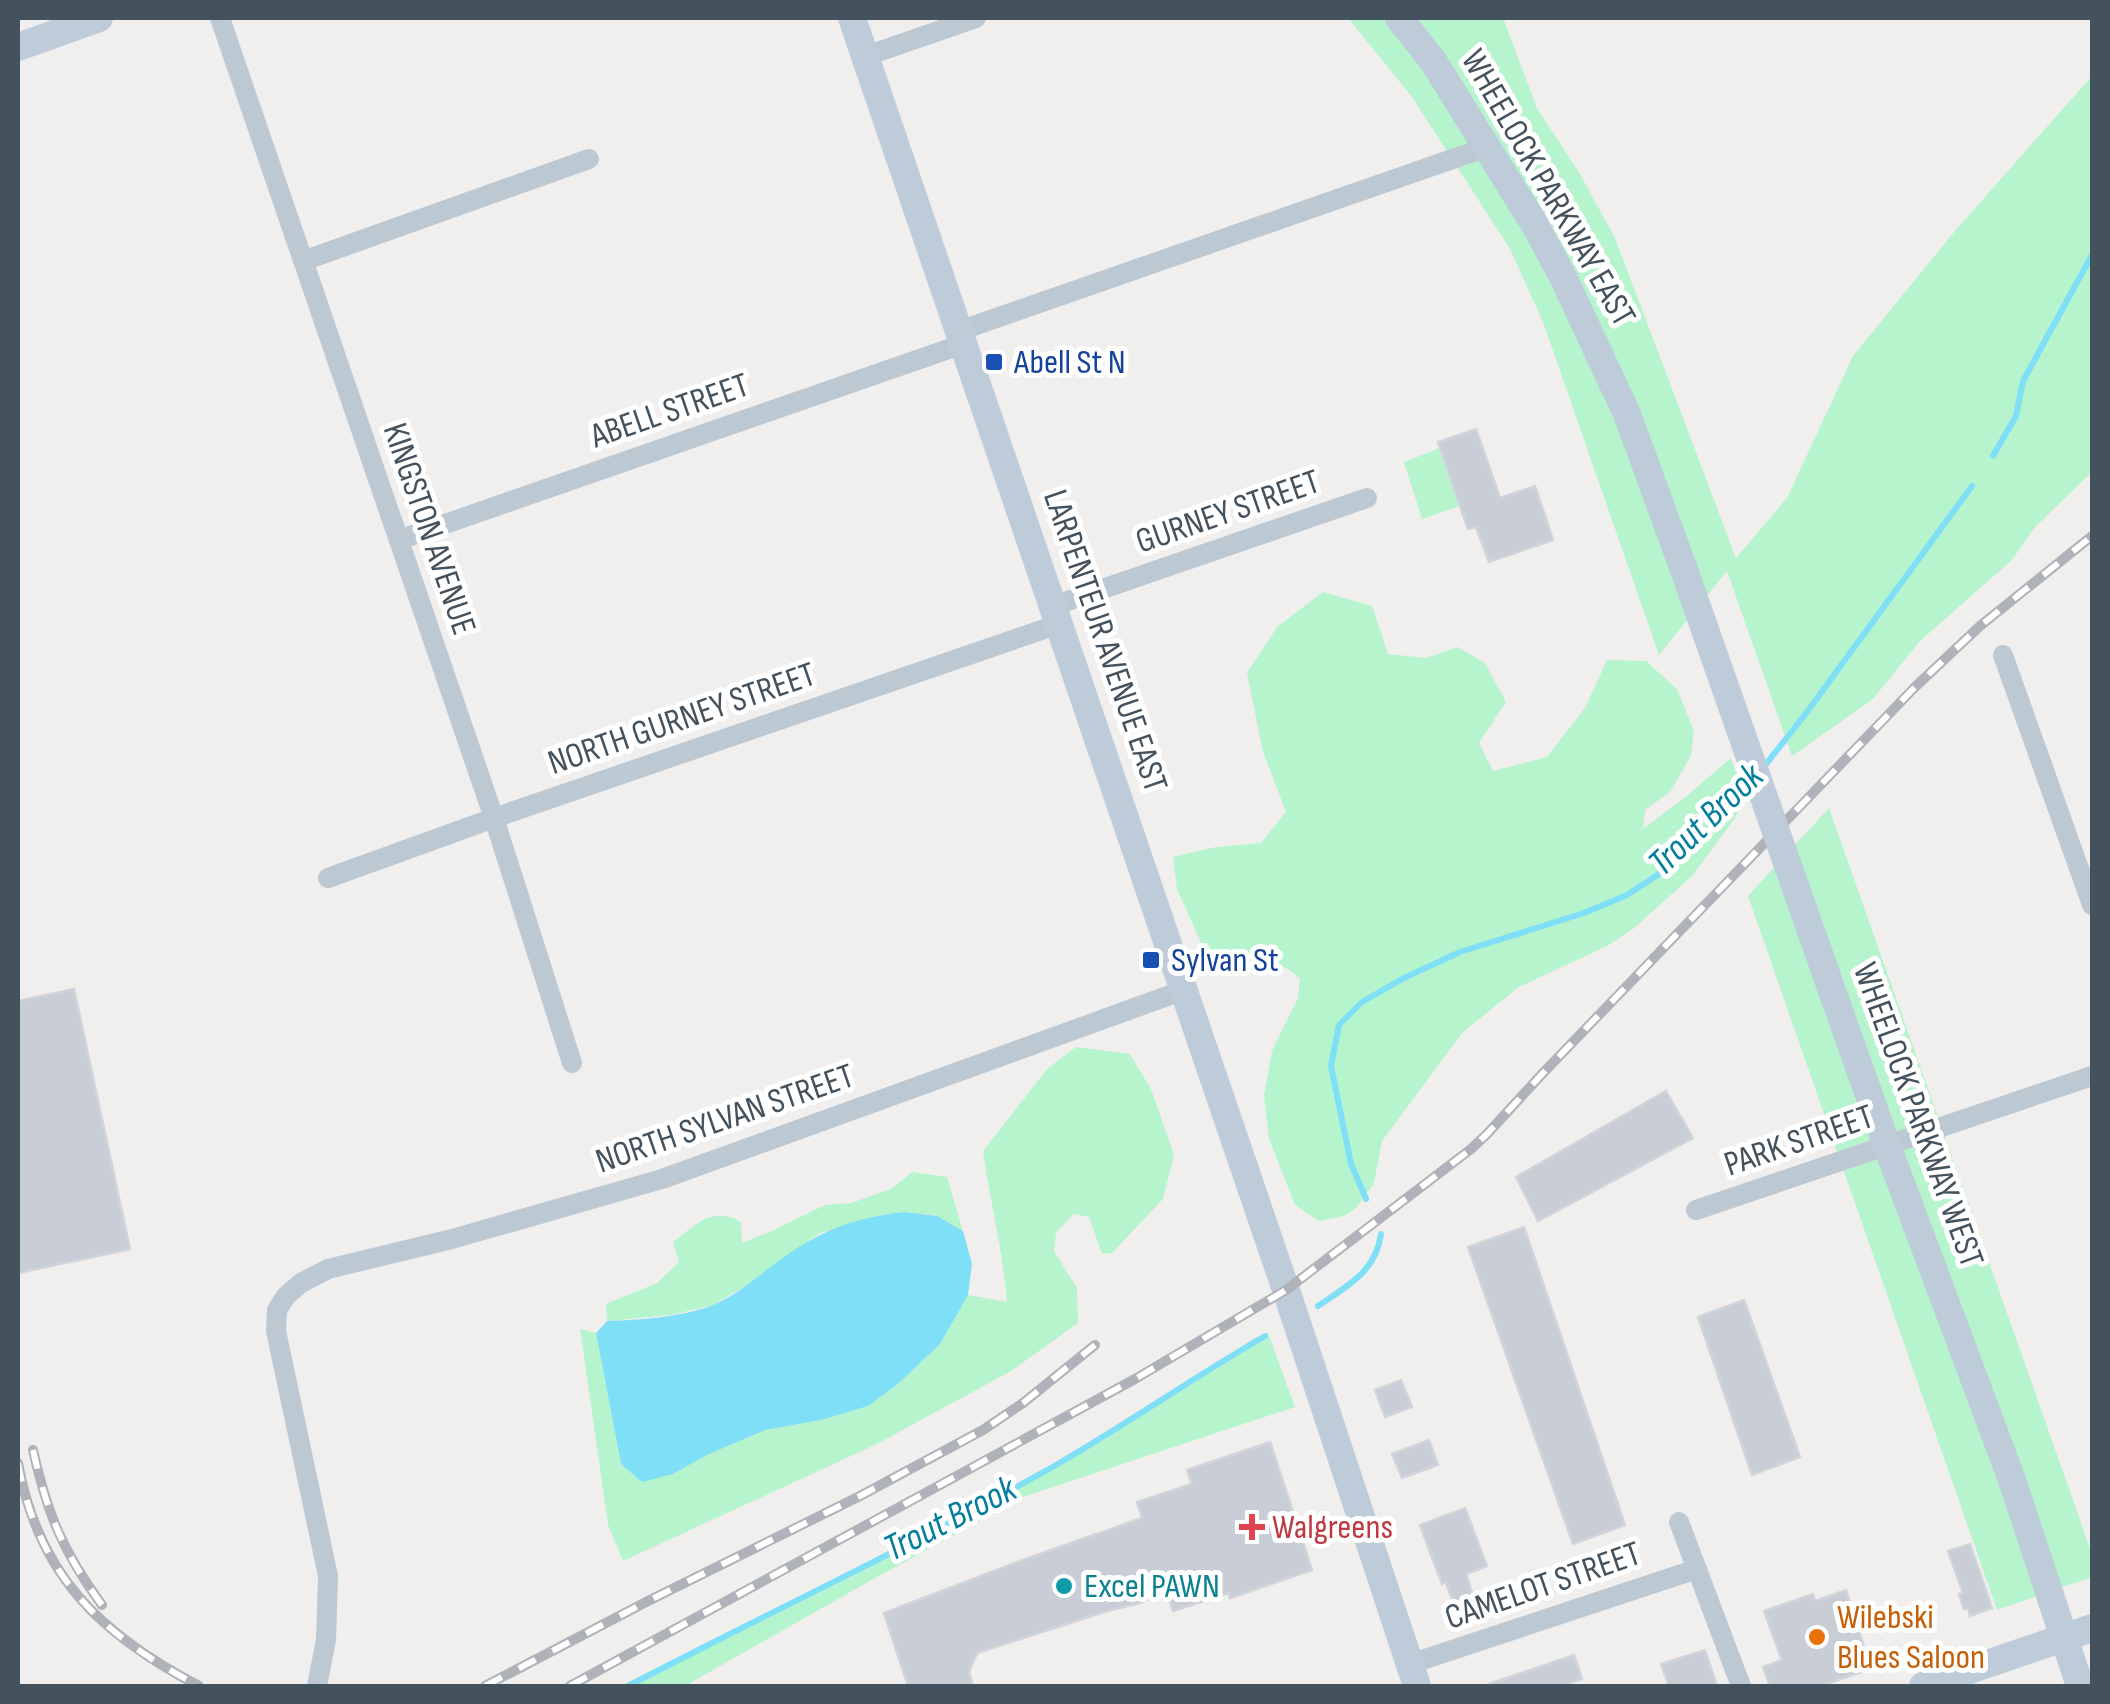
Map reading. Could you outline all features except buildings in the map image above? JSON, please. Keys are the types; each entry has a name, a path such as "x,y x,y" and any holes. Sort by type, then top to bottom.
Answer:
{"street":[{"path":"18,47 100,18"},
{"name":"KINGSTON AVENUE","path":"220,18 494,818 572,1064"},
{"name":"LARPENTEUR AVENUE EAST","path":"852,18 1286,1290 1413,1675"},
{"path":"866,56 976,18"},
{"name":"WHEELOCK PARKWAY EAST","path":"1399,18 1433,61 1536,226 1599,349 1627,414 1684,570"},
{"name":"ABELL STREET","path":"399,540 1487,147"},
{"path":"303,261 589,160"},
{"name":"GURNEY STREET","path":"1056,615 1367,498"},
{"name":"WHEELOCK PARKWAY WEST","path":"1684,570 1887,1146 2012,1480 2080,1686"},
{"name":"NORTH GURNEY STREET","path":"328,878 1056,615"},
{"path":"2003,654 2092,905"},
{"name":"NORTH SYLVAN STREET","path":"316,1686 326,1640 328,1576 276,1331 277,1310 300,1283 328,1269 662,1180 1184,990"},
{"name":"PARK STREET","path":"1696,1210 2092,1076"},
{"path":"1679,1522 1742,1686"},
{"name":"CAMELOT STREET","path":"1413,1675 1697,1568"},
{"path":"1923,1686 2092,1628"}],"green space":[{"path":"1348,18 1503,18 1537,108 1615,238 1736,558 1787,498 1853,356 1954,232 2092,76 2092,472 2035,527 2012,560 1920,641 1873,699 1792,756 1727,571 1659,655 1543,322 1510,249 1412,97"},
{"path":"1440,448 1460,506 1422,519 1404,462"},
{"path":"1323,592 1372,606 1388,654 1426,658 1458,647 1485,663 1506,702 1479,743 1493,771 1547,757 1585,708 1607,660 1646,661 1677,689 1694,731 1691,755 1671,791 1645,810 1643,829 1731,758 1744,799 1735,818 1692,876 1633,929 1607,946 1519,987 1463,1032 1382,1141 1374,1183 1357,1207 1344,1216 1319,1221 1295,1205 1269,1139 1264,1096 1272,1051 1298,998 1300,979 1280,965 1244,974 1215,974 1177,889 1173,857 1216,847 1261,843 1286,812 1263,752 1247,673 1277,627"},
{"path":"1829,808 2092,1554 2092,1577 1997,1610 1748,896"},
{"path":"1076,1047 1130,1054 1151,1089 1174,1155 1163,1199 1112,1253 1102,1254 1089,1217 1073,1214 1056,1233 1054,1251 1077,1288 1078,1323 1011,1371 877,1444 623,1561 608,1525 580,1329 596,1333 621,1464 673,1474 765,1430 868,1406 940,1344 968,1295 1007,1302 983,1151 1047,1069"},
{"path":"912,1172 947,1177 963,1231 936,1216 904,1212 820,1233 713,1305 671,1315 607,1321 606,1304 657,1283 679,1262 673,1242 705,1219 721,1216 741,1222 742,1243 825,1205 851,1203 891,1189"},
{"path":"1268,1333 1295,1407 1023,1497 685,1686 628,1686 1057,1464"}],"water":[{"path":"904,1212 937,1216 963,1231 972,1264 968,1295 940,1344 898,1384 868,1406 765,1430 673,1474 642,1482 621,1464 596,1333 607,1321 675,1315 713,1305 822,1234 852,1222"}],"waterway":[{"name":"Trout Brook","path":"1993,456 2016,416 2023,381 2092,255"},
{"name":"Trout Brook","path":"1763,768 1972,486"},
{"name":"Trout Brook","path":"1366,1199 1351,1164 1331,1066 1339,1025 1362,1002 1460,952 1584,913 1627,895 1665,870 1700,838 1751,781"},
{"name":"Trout Brook","path":"1318,1306 1367,1268 1381,1234"},
{"name":"Trout Brook","path":"628,1686 1003,1494 1265,1336"}],"railway":[{"path":"570,1686 1135,1379 1286,1290 1471,1149 1915,687 1980,626 2092,536"},
{"path":"485,1686 983,1430 1095,1345"},
{"path":"33,1450 58,1531 102,1605"},
{"path":"18,1463 41,1538 79,1597 132,1645 199,1686"}],"place":[{"name":"Abell St N","path":"994,362"},
{"name":"Sylvan St","path":"1151,960"},
{"name":"Walgreens","path":"1252,1527"},
{"name":"Excel PAWN","path":"1064,1586"},
{"name":"Wilebski Blues Saloon","path":"1817,1637"}]}
